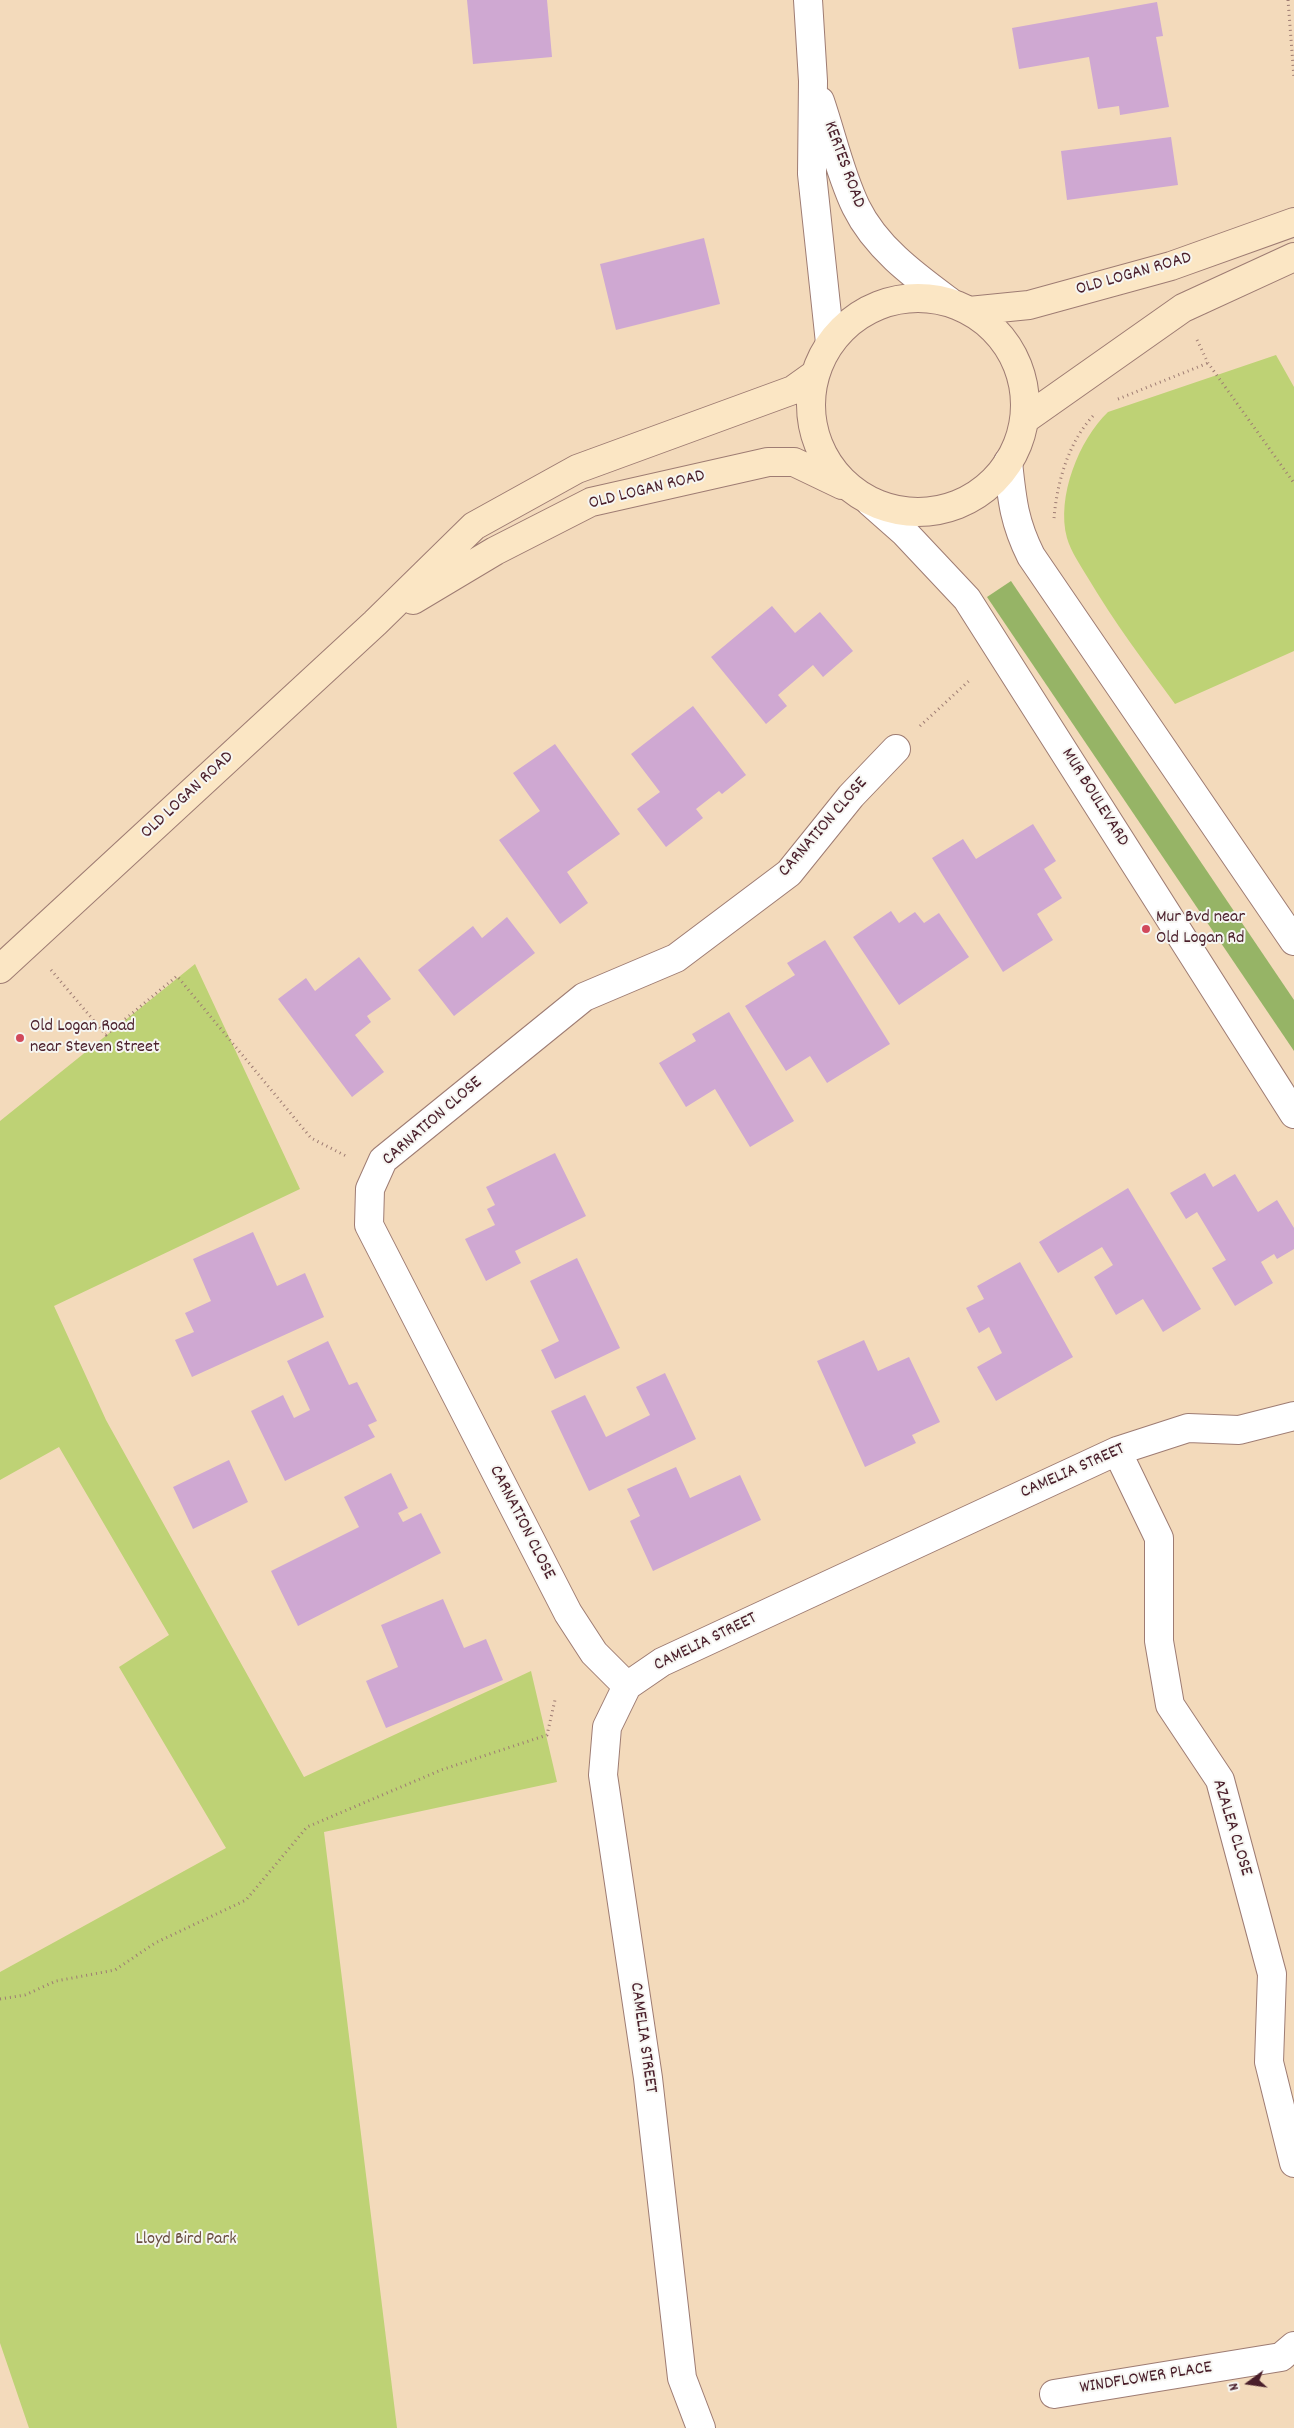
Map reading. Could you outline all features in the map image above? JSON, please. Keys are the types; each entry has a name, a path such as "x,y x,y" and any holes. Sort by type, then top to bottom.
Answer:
{"main road":[{"name":"OLD LOGAN ROAD","path":"0,969 375,623 474,526 577,469 793,390 814,374 830,343 853,319 884,303 917,298 960,307 1029,305 1171,266 1294,222"},
{"path":"1024,420 1050,399 1183,308 1294,257"},
{"name":"OLD LOGAN ROAD","path":"375,623 495,551 591,502 713,474 781,462 806,466 861,496 898,510 924,512 957,505 986,488 1008,462 1019,442 1024,420 1023,387 1013,356 995,330 960,307"},
{"path":"814,374 810,406 816,438 830,467 861,496"}],"street":[{"name":"KERTES ROAD","path":"808,0 813,81 812,174 830,343"},
{"name":"KERTES ROAD","path":"813,81 856,208 889,253 910,273 960,307"},
{"path":"1008,462 1013,505 1019,532 1031,556 1294,941"},
{"name":"MUR BOULEVARD","path":"861,496 904,532 967,599 1294,1114"},
{"name":"CARNATION CLOSE","path":"627,1686 594,1653 568,1613 369,1225 370,1189 383,1160 584,997 676,958 788,873 851,796 896,749"},
{"name":"CAMELIA STREET","path":"701,2428 682,2378 648,2078 603,1775 607,1727 627,1686 662,1662 1116,1451 1188,1428 1240,1430 1294,1416"},
{"name":"AZALEA CLOSE","path":"1116,1451 1159,1538 1159,1641 1170,1705 1220,1780 1272,1974 1269,2062 1294,2163"},
{"name":"WINDFLOWER PLACE","path":"1054,2394 1281,2357 1294,2346"}],"path":[{"path":"1288,0 1294,78"},
{"path":"1183,308 1208,363 1294,483"},
{"path":"1111,402 1208,363"},
{"path":"1054,526 1056,501 1062,473 1086,424 1097,412"},
{"path":"896,749 971,679"},
{"path":"28,943 106,1035 177,976 311,1138 377,1172"},
{"path":"0,1999 25,1995 56,1981 115,1970 155,1943 246,1900 307,1827 442,1770 547,1735 554,1700"}],"green space":[{"path":"1276,355 1294,387 1294,651 1175,704 1108,610 1071,548 1064,522 1067,487 1079,453 1097,424 1108,412"},
{"path":"1011,581 1294,1000 1294,1051 987,597"},
{"name":"Lloyd Bird Park","path":"195,964 300,1189 54,1306 106,1420 304,1777 531,1671 557,1782 324,1832 397,2428 29,2428 0,2343 0,1972 226,1848 119,1667 169,1635 59,1447 0,1480 0,1121"}],"building":[{"path":"467,0 547,0 552,57 473,64"},
{"path":"1157,2 1163,36 1156,37 1169,107 1120,115 1119,106 1098,109 1089,57 1019,69 1012,28"},
{"path":"1171,137 1178,185 1067,200 1061,151"},
{"path":"704,238 720,304 616,330 600,264"},
{"path":"772,606 795,633 820,612 853,651 823,677 813,665 778,695 787,706 766,724 711,657"},
{"path":"693,706 746,775 722,794 719,791 696,809 703,818 666,847 637,809 660,792 631,754"},
{"path":"555,744 620,834 567,872 588,903 560,924 499,840 540,811 513,773"},
{"path":"1033,824 1056,861 1044,869 1062,898 1037,914 1053,940 1003,972 932,858 963,839 976,859"},
{"path":"891,911 899,923 915,912 924,923 939,913 969,957 899,1005 853,937"},
{"path":"507,917 535,953 454,1016 418,970 473,926 482,938"},
{"path":"825,940 890,1044 827,1083 810,1056 786,1071 745,1006 795,975 787,963"},
{"path":"359,957 391,999 367,1016 371,1022 355,1035 384,1072 352,1097 278,999 306,978 315,991"},
{"path":"729,1012 794,1121 750,1147 715,1089 686,1107 659,1063 696,1041 692,1034"},
{"path":"555,1153 586,1216 515,1251 521,1263 486,1281 465,1239 495,1225 487,1209 495,1205 486,1187"},
{"path":"1205,1173 1213,1187 1235,1174 1258,1212 1277,1200 1294,1228 1294,1249 1277,1259 1274,1254 1261,1262 1273,1283 1235,1306 1212,1268 1226,1260 1197,1212 1186,1219 1170,1193"},
{"path":"1128,1188 1201,1309 1163,1332 1143,1299 1116,1315 1094,1277 1113,1265 1102,1247 1058,1273 1039,1242"},
{"path":"253,1232 277,1286 305,1273 324,1317 192,1377 175,1340 194,1332 185,1313 211,1301 193,1259"},
{"path":"577,1258 620,1348 555,1379 541,1350 559,1341 530,1281"},
{"path":"1020,1262 1073,1357 996,1401 977,1367 1002,1353 989,1327 979,1333 966,1308 984,1299 977,1286"},
{"path":"864,1340 878,1371 909,1357 940,1422 912,1435 916,1443 865,1467 817,1361"},
{"path":"328,1341 349,1385 357,1382 377,1421 368,1425 375,1437 285,1481 251,1411 283,1395 294,1418 310,1410 287,1361"},
{"path":"665,1373 696,1439 589,1491 551,1411 585,1395 606,1437 650,1415 636,1387"},
{"path":"229,1460 248,1502 193,1529 173,1487"},
{"path":"676,1467 690,1498 740,1475 761,1520 653,1571 630,1521 640,1516 627,1489"},
{"path":"391,1473 408,1508 398,1513 403,1522 421,1513 441,1553 298,1626 271,1571 359,1527 344,1497"},
{"path":"443,1599 464,1648 486,1639 503,1680 386,1728 366,1681 398,1667 381,1625"}],"place":[{"name":"Mur Bvd near Old Logan Rd","path":"1146,929"},
{"name":"Old Logan Road near Steven Street","path":"20,1038"}]}
